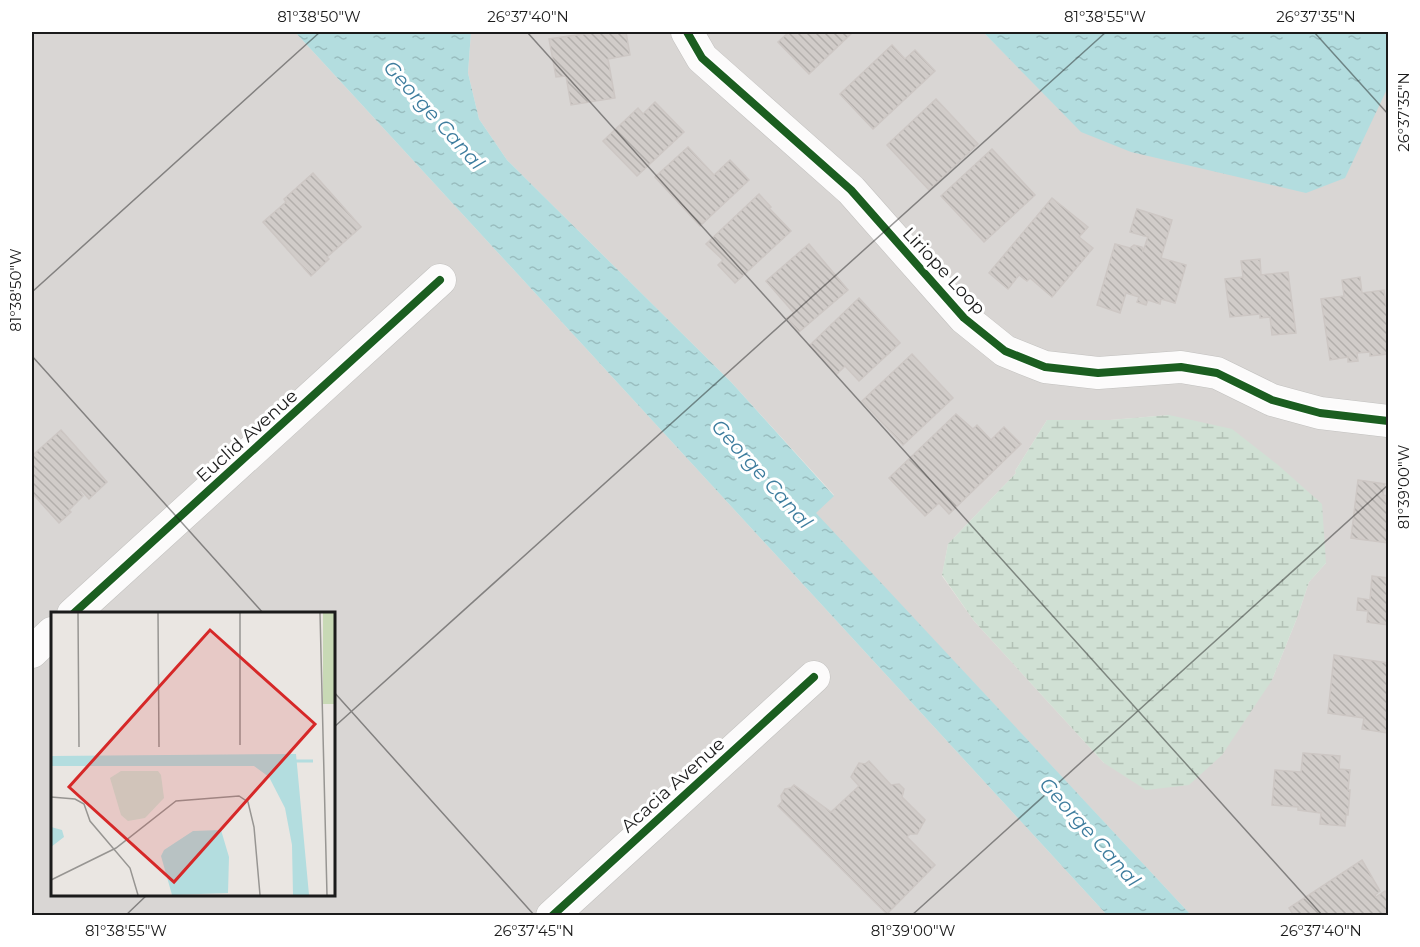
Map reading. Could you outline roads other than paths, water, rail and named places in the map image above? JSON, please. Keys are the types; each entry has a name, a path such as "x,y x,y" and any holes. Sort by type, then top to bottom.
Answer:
{"street":[{"name":"Liriope Loop","path":"687,32 702,58 851,190 964,318 1005,351 1045,367 1098,372 1181,366 1217,373 1272,400 1310,411 1389,420"},
{"name":"Euclid Avenue","path":"76,612 440,280"},
{"path":"32,652 51,634"},
{"name":"Acacia Avenue","path":"552,915 814,677"}],"water":[{"name":"George Canal","path":"295,32 471,32 468,73 479,119 507,160 731,382 834,496 816,513 1191,915 1107,915"},
{"path":"983,32 1388,32 1388,87 1345,178 1306,193 1131,152 1081,132"}]}
